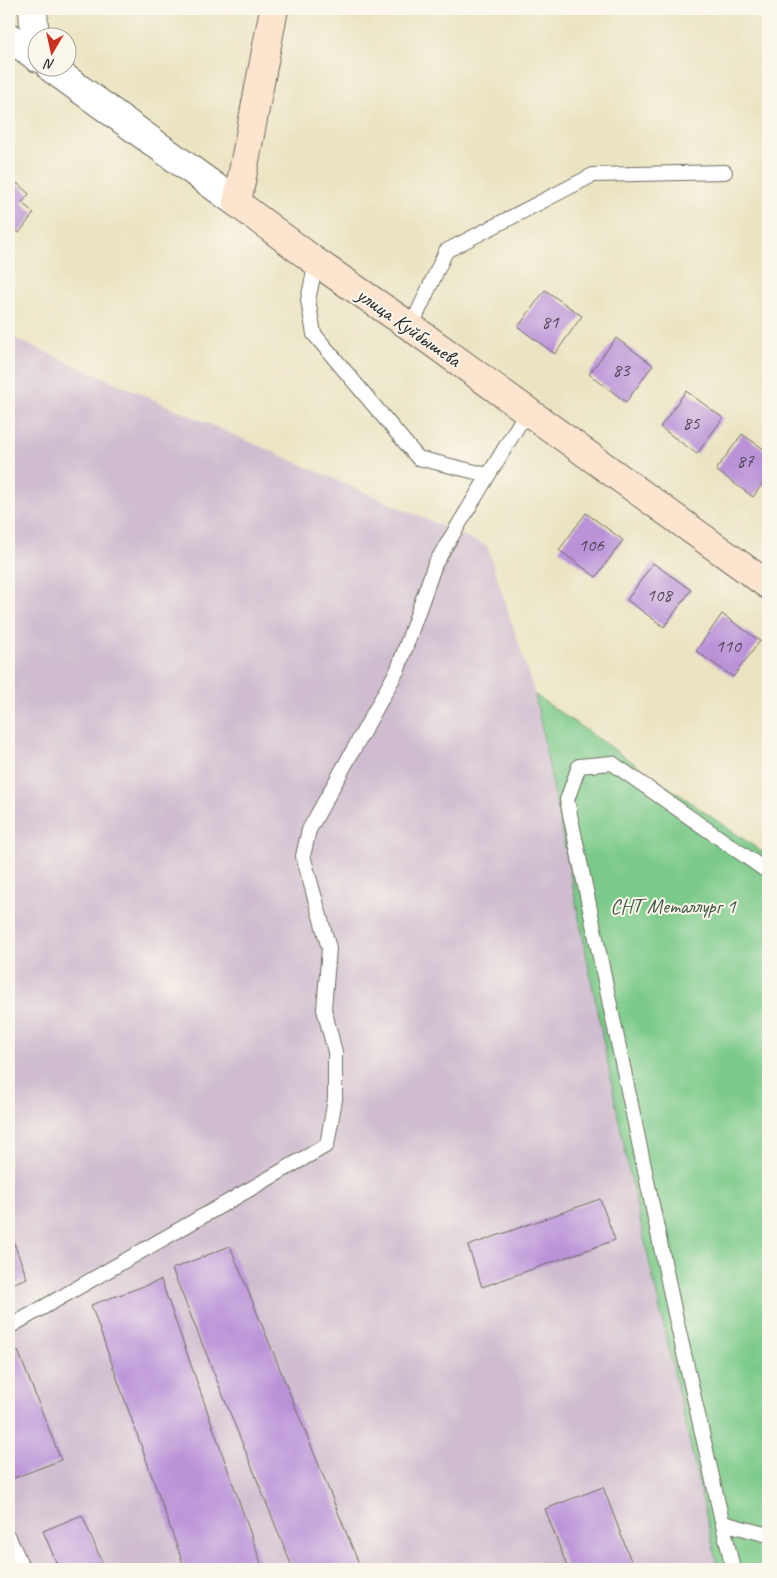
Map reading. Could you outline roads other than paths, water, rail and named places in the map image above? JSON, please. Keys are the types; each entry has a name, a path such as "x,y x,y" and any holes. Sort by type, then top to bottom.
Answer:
{"main road":[{"path":"237,203 274,9"},
{"name":"улица Куйбышева","path":"237,203 316,262 411,327 768,585"}],"street":[{"path":"33,9 36,28"},
{"name":"улица Куйбышева","path":"9,37 28,51"},
{"name":"улица Куйбышева","path":"64,78 237,203"}],"lane":[{"path":"411,327 446,251 592,175 725,172"},
{"path":"316,262 308,300 314,334 418,458 488,475"},
{"path":"9,1327 327,1145 335,1099 335,1052 324,1008 329,948 302,856 309,830 398,669 435,564 527,411"},
{"path":"733,1569 672,1305 566,800 578,766 612,763 768,872"},
{"path":"723,1524 768,1535"},
{"path":"9,1538 23,1569"}],"park label":[{"name":"СНТ Металлург 1","path":"673,906"}]}
